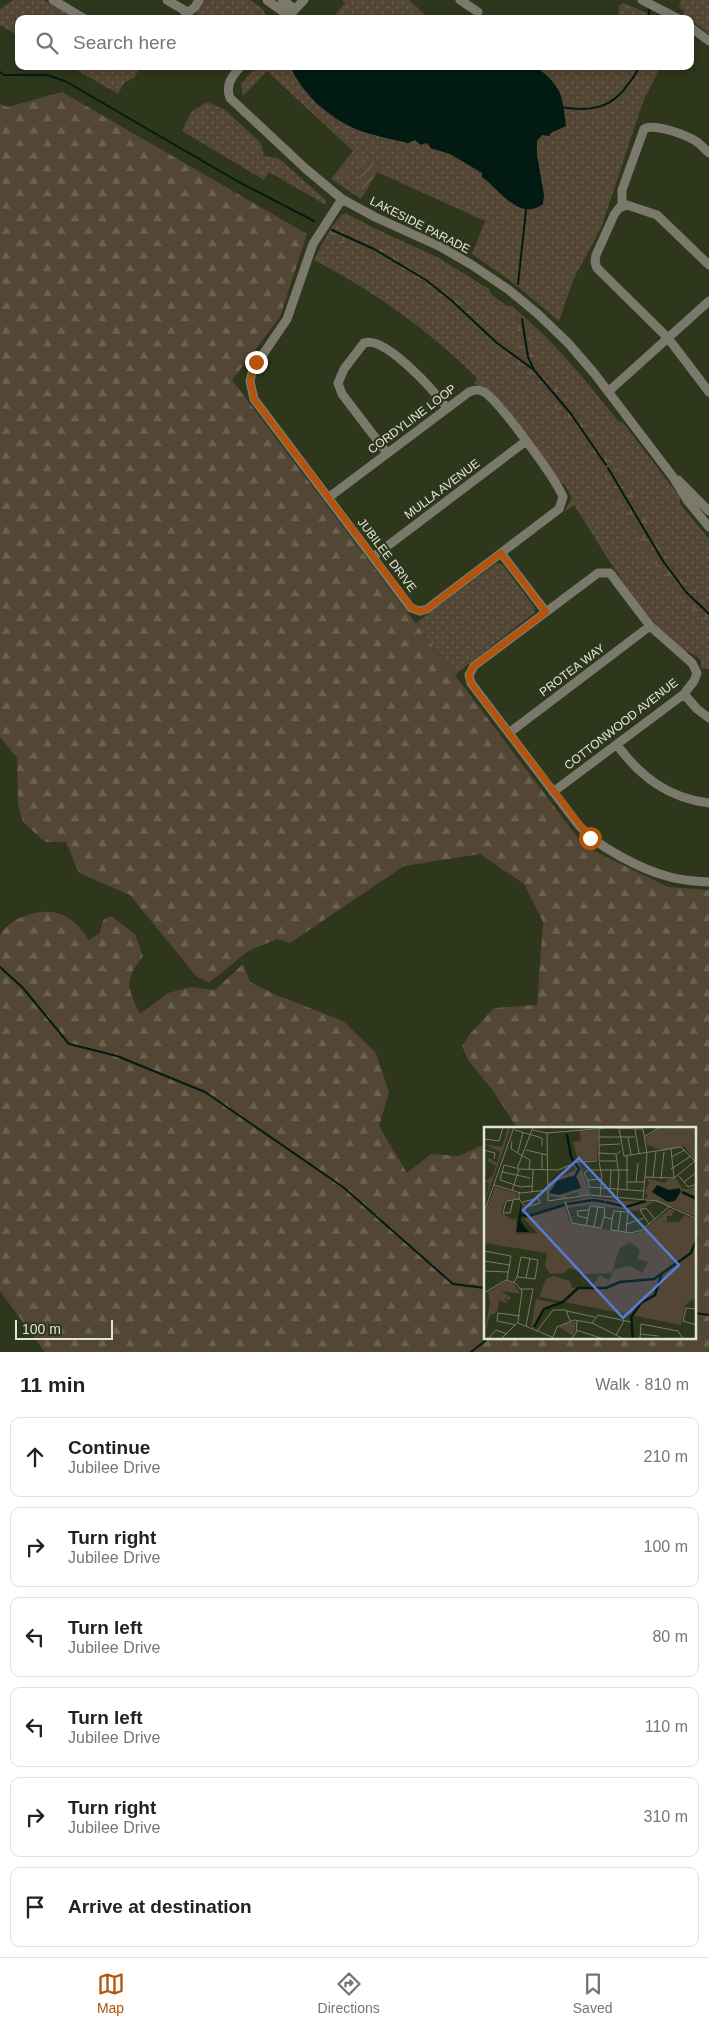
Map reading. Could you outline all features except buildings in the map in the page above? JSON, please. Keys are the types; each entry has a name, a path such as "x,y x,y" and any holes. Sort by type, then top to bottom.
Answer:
{"street":[{"path":"53,0 78,15"},
{"path":"167,0 182,9 186,15"},
{"path":"188,15 199,0"},
{"path":"267,0 290,15"},
{"path":"282,0 290,15"},
{"path":"290,15 304,0"},
{"path":"642,0 672,15"},
{"path":"464,1 478,12"},
{"path":"694,30 709,42"},
{"name":"LAKESIDE PARADE","path":"238,70 230,80 228,92 230,98 316,179 342,199 454,255 508,290 564,339 609,391 673,476 708,518"},
{"path":"709,153 690,138 654,126 644,129 622,190 622,205 614,215 596,255 595,265 668,338 709,392"},
{"name":"JUBILEE DRIVE","path":"342,199 317,236 307,258 290,313 283,326 256,362 250,381 254,399 408,604 415,610 427,609 501,553"},
{"path":"622,205 634,206 657,215 709,265"},
{"path":"609,391 709,301"},
{"path":"387,453 342,394 338,383 344,369 364,343 376,343 397,358 431,387 447,408"},
{"name":"CORDYLINE LOOP","path":"328,498 469,392 482,391 500,409 526,441 561,492 563,501 555,513 501,553"},
{"name":"MULLA AVENUE","path":"373,557 526,441"},
{"path":"501,553 546,612 474,666 470,672 471,683 583,831 603,846 664,876 682,880 709,882"},
{"name":"COTTONWOOD AVENUE","path":"546,612 598,573 606,572 613,575 650,626 695,666 696,677 684,694 553,792"},
{"name":"PROTEA WAY","path":"509,733 650,626"},
{"path":"684,694 697,710 709,718"},
{"path":"617,745 637,770 652,782 688,799 709,803"}],"green space":[{"path":"13,0 44,0 70,15 15,15 15,34 0,25 0,9"},
{"path":"204,0 250,0 264,10 265,15 195,15"},
{"path":"342,0 409,0 426,15 334,15 345,3"},
{"path":"681,0 709,0 709,34 694,22 694,15 684,15 684,10 679,8"},
{"path":"624,3 651,15 618,15 619,5"},
{"path":"77,70 139,70 134,78 124,83 118,94"},
{"path":"254,70 659,70 643,102 601,228 574,278 559,321 512,282 472,254 485,221 377,172 361,199 331,179 353,151 267,71 243,96 241,84"},
{"path":"62,92 307,234 280,317 232,380 584,846 668,887 709,890 709,1352 45,1352 0,1291 0,935 11,923 19,918 47,912 67,917 78,926 89,940 100,933 103,920 111,916 135,934 143,956 130,978 130,990 140,1014 168,993 191,987 215,990 243,964 250,982 274,994 343,1021 376,1053 389,1092 379,1126 407,1173 431,1154 459,1156 484,1144 484,1340 696,1340 696,1127 516,1127 494,1092 468,1060 462,1046 470,1034 494,1008 537,1005 543,922 524,884 480,854 404,866 290,943 277,939 248,951 209,983 196,976 130,895 79,873 66,842 45,842 23,822 18,804 17,758 0,737 0,104 8,107"},
{"path":"207,102 224,109 261,143 264,156 278,158 326,200 326,205 269,172 264,180 182,131 191,112"},
{"path":"363,159 379,168 361,197 363,182 360,177"},
{"path":"346,213 439,258 489,289 491,294 507,306 512,306 555,346 618,421 624,424 680,497 680,504 709,539 709,669 701,668 701,660 677,646 651,619 616,571 574,505 564,512 572,498 565,485 559,481 532,443 495,397 484,388 476,385 474,382 477,379 476,377 439,343 399,312 358,285 314,260 337,220"},
{"path":"333,227 342,237 352,237 367,242 443,289 467,308 496,338 520,352 515,314 527,323 535,360 574,409 578,410 579,415 611,458 611,462 601,468 568,421 559,413 530,376 458,309 451,306 424,284 353,242 345,241 342,246 338,247 330,233"},
{"path":"613,465 617,466 669,557 694,590 709,605 709,626 674,590 643,545 604,476 603,471"},
{"path":"497,563 502,564 534,607 535,612 455,675 416,623"}],"shaded area":[{"path":"292,70 540,70 552,81 560,93 566,126 551,133 549,136 542,135 537,141 537,155 544,195 543,204 526,209 518,207 482,177 482,173 450,154 430,148 426,143 421,145 415,140 408,143 383,137 355,129 343,123 321,107 303,88"}],"waterway":[{"path":"649,15 650,7"},
{"path":"561,107 581,109 600,107 622,92 637,70"},
{"path":"0,72 4,75 47,75 65,81 237,181 314,221"},
{"path":"518,284 526,210"},
{"path":"332,230 374,249 426,280 451,300 497,343 534,370 571,414 606,465"},
{"path":"522,319 528,357 534,370"},
{"path":"608,468 663,561 686,592 709,614"},
{"path":"0,967 23,988 69,1044 117,1056 205,1092 343,1187 453,1284 484,1288"},
{"path":"696,1313 709,1315"},
{"path":"471,1352 486,1340"}],"route":[{"path":"256,362 250,374 250,386 254,399 412,608 420,611 427,609 501,553 546,612 474,666 470,675 471,683 590,838"}]}
